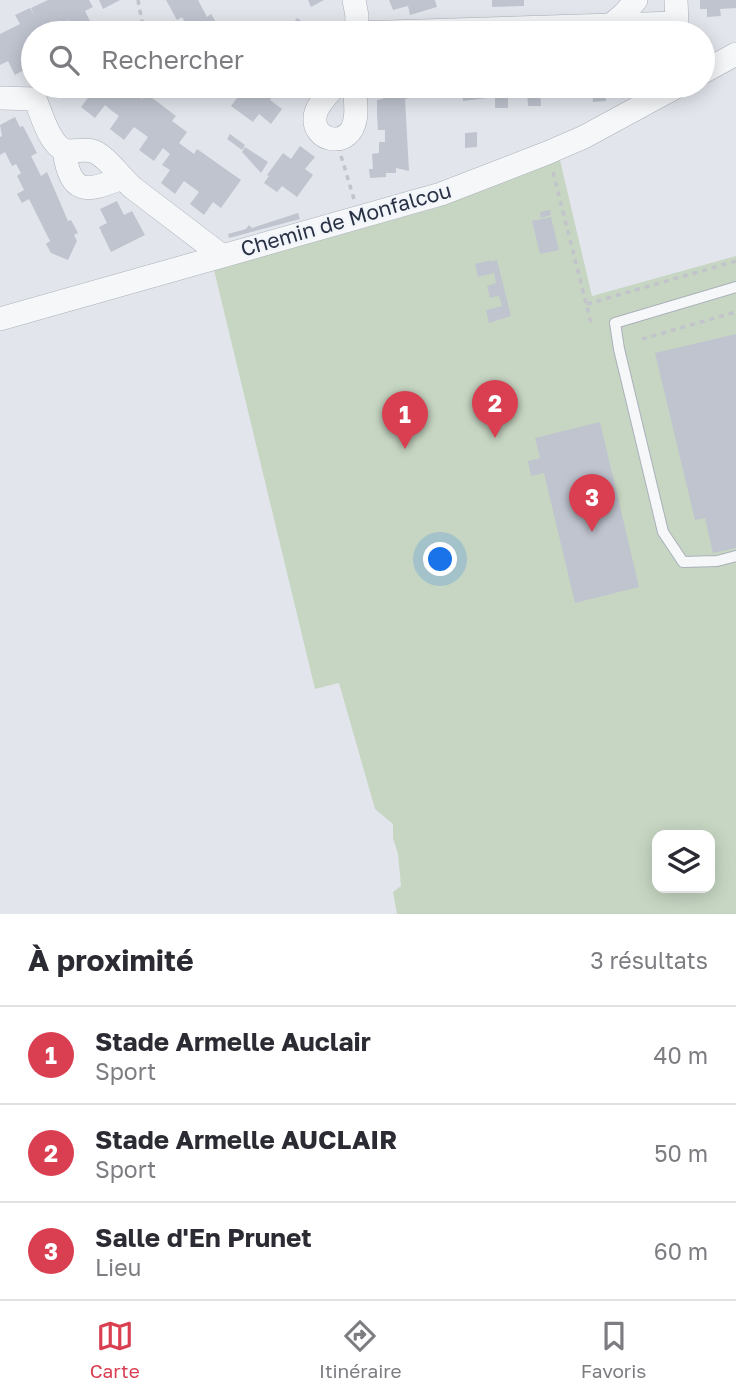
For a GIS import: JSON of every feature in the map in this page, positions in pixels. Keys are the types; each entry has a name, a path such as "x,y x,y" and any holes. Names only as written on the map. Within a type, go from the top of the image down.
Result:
{"street":[{"path":"354,0 355,21"},
{"path":"615,21 636,0"},
{"path":"676,0 677,21"},
{"path":"715,65 736,54"},
{"path":"0,98 21,95"},
{"path":"44,98 52,137 57,146 64,151 95,152 113,166 122,178 221,255"},
{"path":"326,98 316,110 314,120 317,129 330,139 336,140 344,138 354,126 355,98"},
{"name":"Chemin de Monfalcou","path":"0,319 441,194 547,153 655,98"},
{"path":"64,151 70,175 77,186 83,189 99,188 122,178"}],"lane":[{"path":"736,287 615,323 663,532 683,562 717,561 736,556"}],"path":[{"path":"138,0 142,21"},
{"path":"336,140 360,217"},
{"path":"547,153 591,323"},
{"path":"586,304 736,261"},
{"path":"642,339 736,313"}],"green space":[{"path":"559,156 592,296 736,256 736,914 397,914 393,892 401,886 393,824 375,809 339,683 315,689 214,270 436,208"}],"building":[{"path":"48,0 89,0 93,7 85,11 90,21 21,21 21,72 15,75 8,61 0,65 0,34 20,24 15,15 30,8 35,16 31,8"},
{"path":"99,0 120,0 103,9"},
{"path":"166,0 198,0 207,17 211,14 215,21 184,21 182,17 177,20"},
{"path":"308,0 324,0 311,7"},
{"path":"389,0 435,0 437,7 410,15 408,6 393,10"},
{"path":"492,0 524,0 524,6 492,7"},
{"path":"700,0 736,0 736,8 720,9 721,16 707,17 707,9 700,9"},
{"path":"88,98 152,98 176,116 172,121 187,132 179,143 194,154 197,149 241,180 221,208 213,202 204,215 190,204 199,192 184,181 175,194 161,183 170,170 162,165 170,154 163,148 154,161 139,150 148,137 134,127 124,140 110,129 119,116 105,105 95,118 81,107"},
{"path":"237,98 271,98 270,100 282,109 271,124 259,114 253,122 231,106"},
{"path":"408,98 405,99 409,171 396,168 396,173 386,173 386,177 370,178 369,169 373,169 372,154 379,153 379,142 385,142 385,130 378,130 377,115 377,100"},
{"path":"463,98 487,98 463,101"},
{"path":"495,98 508,98 508,108 495,108"},
{"path":"527,98 541,98 541,106 528,106"},
{"path":"593,98 606,98 606,101 593,102"},
{"path":"15,117 20,127 23,126 37,153 31,156 41,176 47,172 68,221 71,220 78,233 74,235 77,241 68,260 51,253 46,244 50,241 29,199 22,203 17,194 24,190 17,176 21,173 16,164 12,166 5,152 0,155 0,125"},
{"path":"477,132 477,147 465,148 465,133"},
{"path":"230,134 245,145 242,150 227,139"},
{"path":"300,146 315,157 305,169 313,175 297,197 282,186 277,192 264,183 283,153 291,159"},
{"path":"245,147 268,162 261,173 242,152"},
{"path":"117,201 124,215 132,211 145,235 111,252 99,227 107,223 100,209"},
{"path":"550,210 551,215 541,218 540,212"},
{"path":"298,213 300,219 229,238 228,234 246,229 249,225 252,228"},
{"path":"551,217 559,250 540,254 532,221"},
{"path":"497,260 511,316 489,323 486,310 502,306 499,296 490,298 487,286 496,283 494,273 478,277 475,264"},
{"path":"736,334 736,548 713,553 705,518 695,520 655,353"},
{"path":"600,422 639,587 575,603 544,473 531,476 528,461 540,458 535,438"}],"place":[{"name":"Stade Armelle AUCLAIR","path":"495,438"},
{"name":"Stade Armelle Auclair","path":"405,449"},
{"name":"Salle d'En Prunet","path":"592,532"}]}
